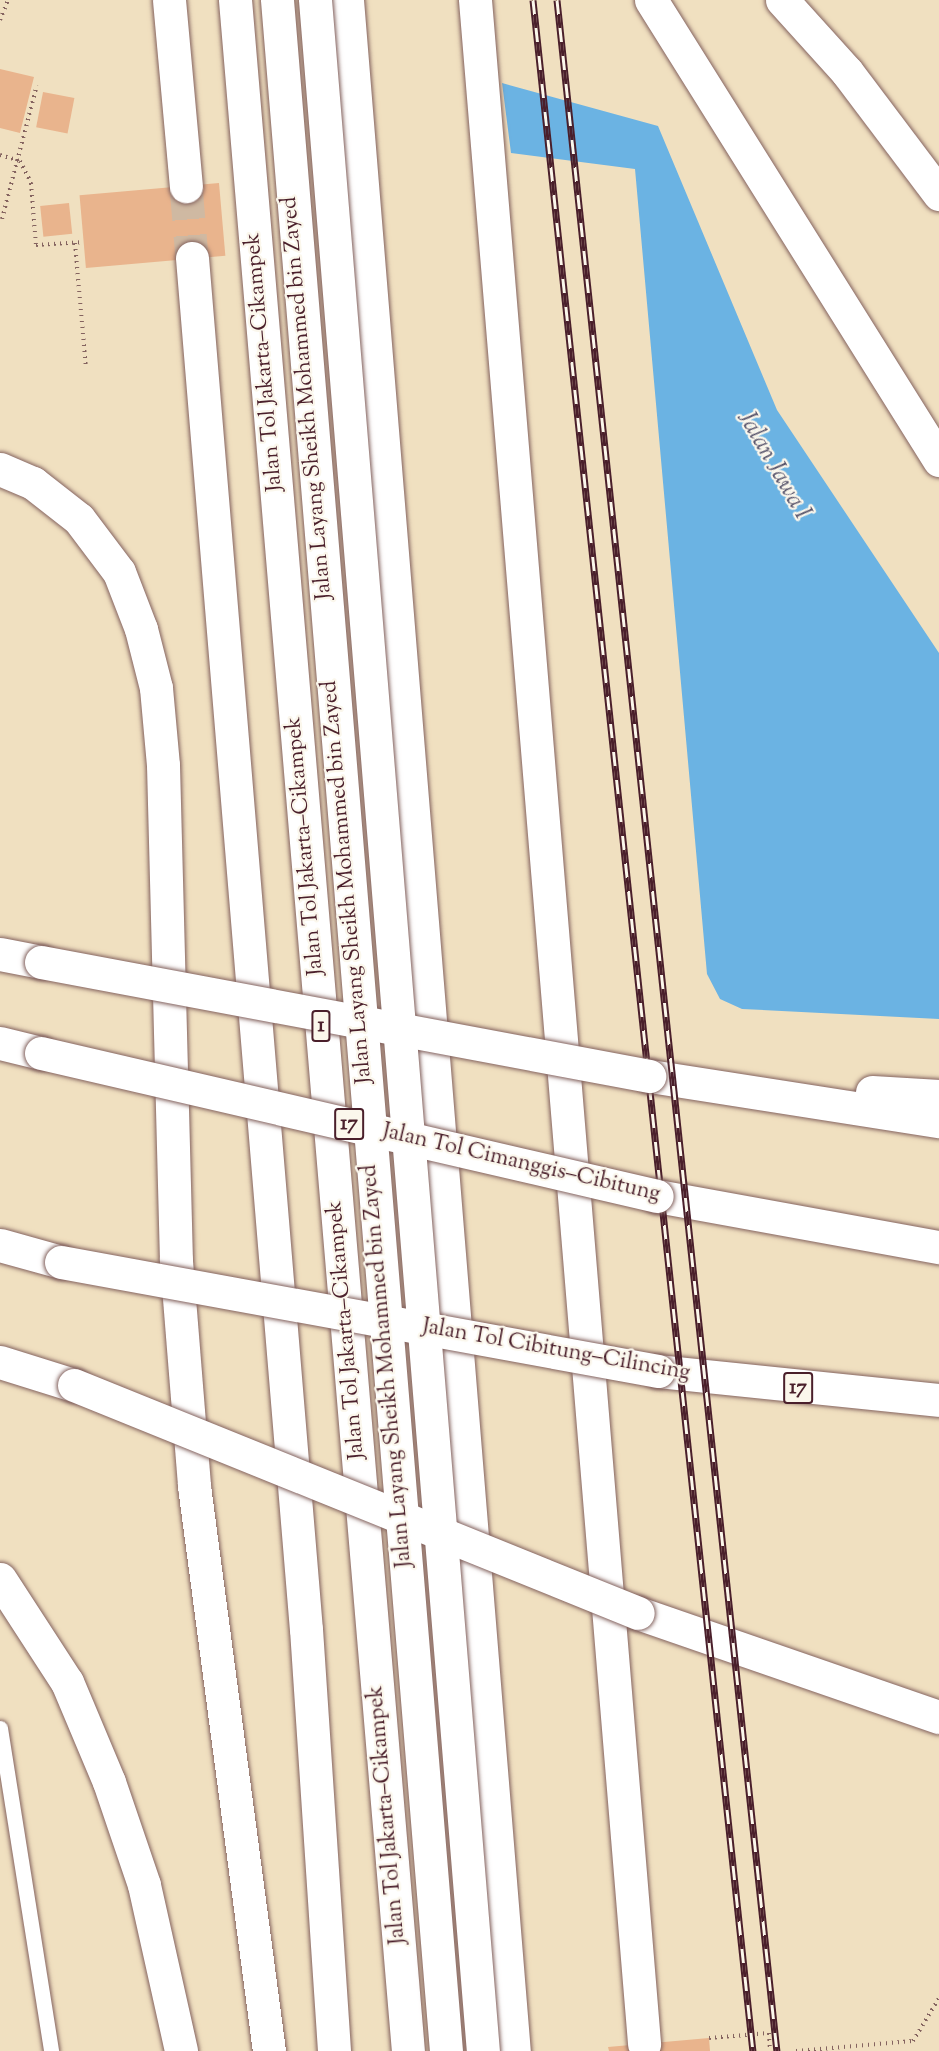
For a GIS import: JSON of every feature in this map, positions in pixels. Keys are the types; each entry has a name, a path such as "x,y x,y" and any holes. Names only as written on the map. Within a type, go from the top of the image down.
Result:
{"highway":[{"path":"169,0 186,186"},
{"name":"Jalan Tol Jakarta–Cikampek","path":"235,0 408,2051"},
{"name":"Jalan Layang Sheikh Mohammed bin Zayed","path":"277,0 446,2051"},
{"name":"Jalan Layang Sheikh Mohammed bin Zayed","path":"315,0 483,2051"},
{"path":"347,0 514,2051"},
{"path":"475,0 644,2044"},
{"path":"651,0 939,459"},
{"path":"782,0 846,72 939,194"},
{"path":"846,72 939,156"},
{"path":"192,258 306,1629 334,2051"},
{"path":"0,469 33,483 79,519 118,572 141,629 156,688 163,765 176,1261 194,1486 269,2051"},
{"path":"0,954 650,1076 939,1121"},
{"name":"Jalan Tol Cimanggis–Cibitung","path":"0,1043 657,1196 939,1247"},
{"path":"650,1076 939,1096"},
{"name":"Jalan Tol Cibitung–Cilincing","path":"0,1245 61,1262 658,1371 939,1400"},
{"path":"0,1362 74,1385 638,1613 939,1717"},
{"path":"0,1579 67,1682 109,1782 144,1885 181,2051"}],"lane":[{"path":"296,252 335,251"},
{"path":"0,1728 51,2051"}],"path":[{"path":"0,20 8,0"},
{"path":"2,219 20,161 37,85"},
{"path":"0,155 20,161 31,183 36,245 84,242"},
{"path":"75,243 86,368"},
{"path":"796,2051 913,2042 939,1998"},
{"path":"709,2038 768,2033 770,2051"}],"water":[{"name":"Jalan Jawa I","path":"502,83 658,126 777,410 939,653 939,1019 742,1009 720,999 707,974 635,169 511,153"}],"building":[{"path":"0,69 34,77 20,133 0,128"},
{"path":"43,92 74,98 68,133 36,127"},
{"path":"219,183 225,256 86,268 80,195"},
{"path":"69,203 72,234 43,237 40,206"},
{"path":"709,2038 710,2051 609,2051 608,2047"}],"tunnel":[{"path":"186,186 192,258"}],"railway":[{"path":"533,0 753,2051"},
{"path":"557,0 777,2051"}]}
